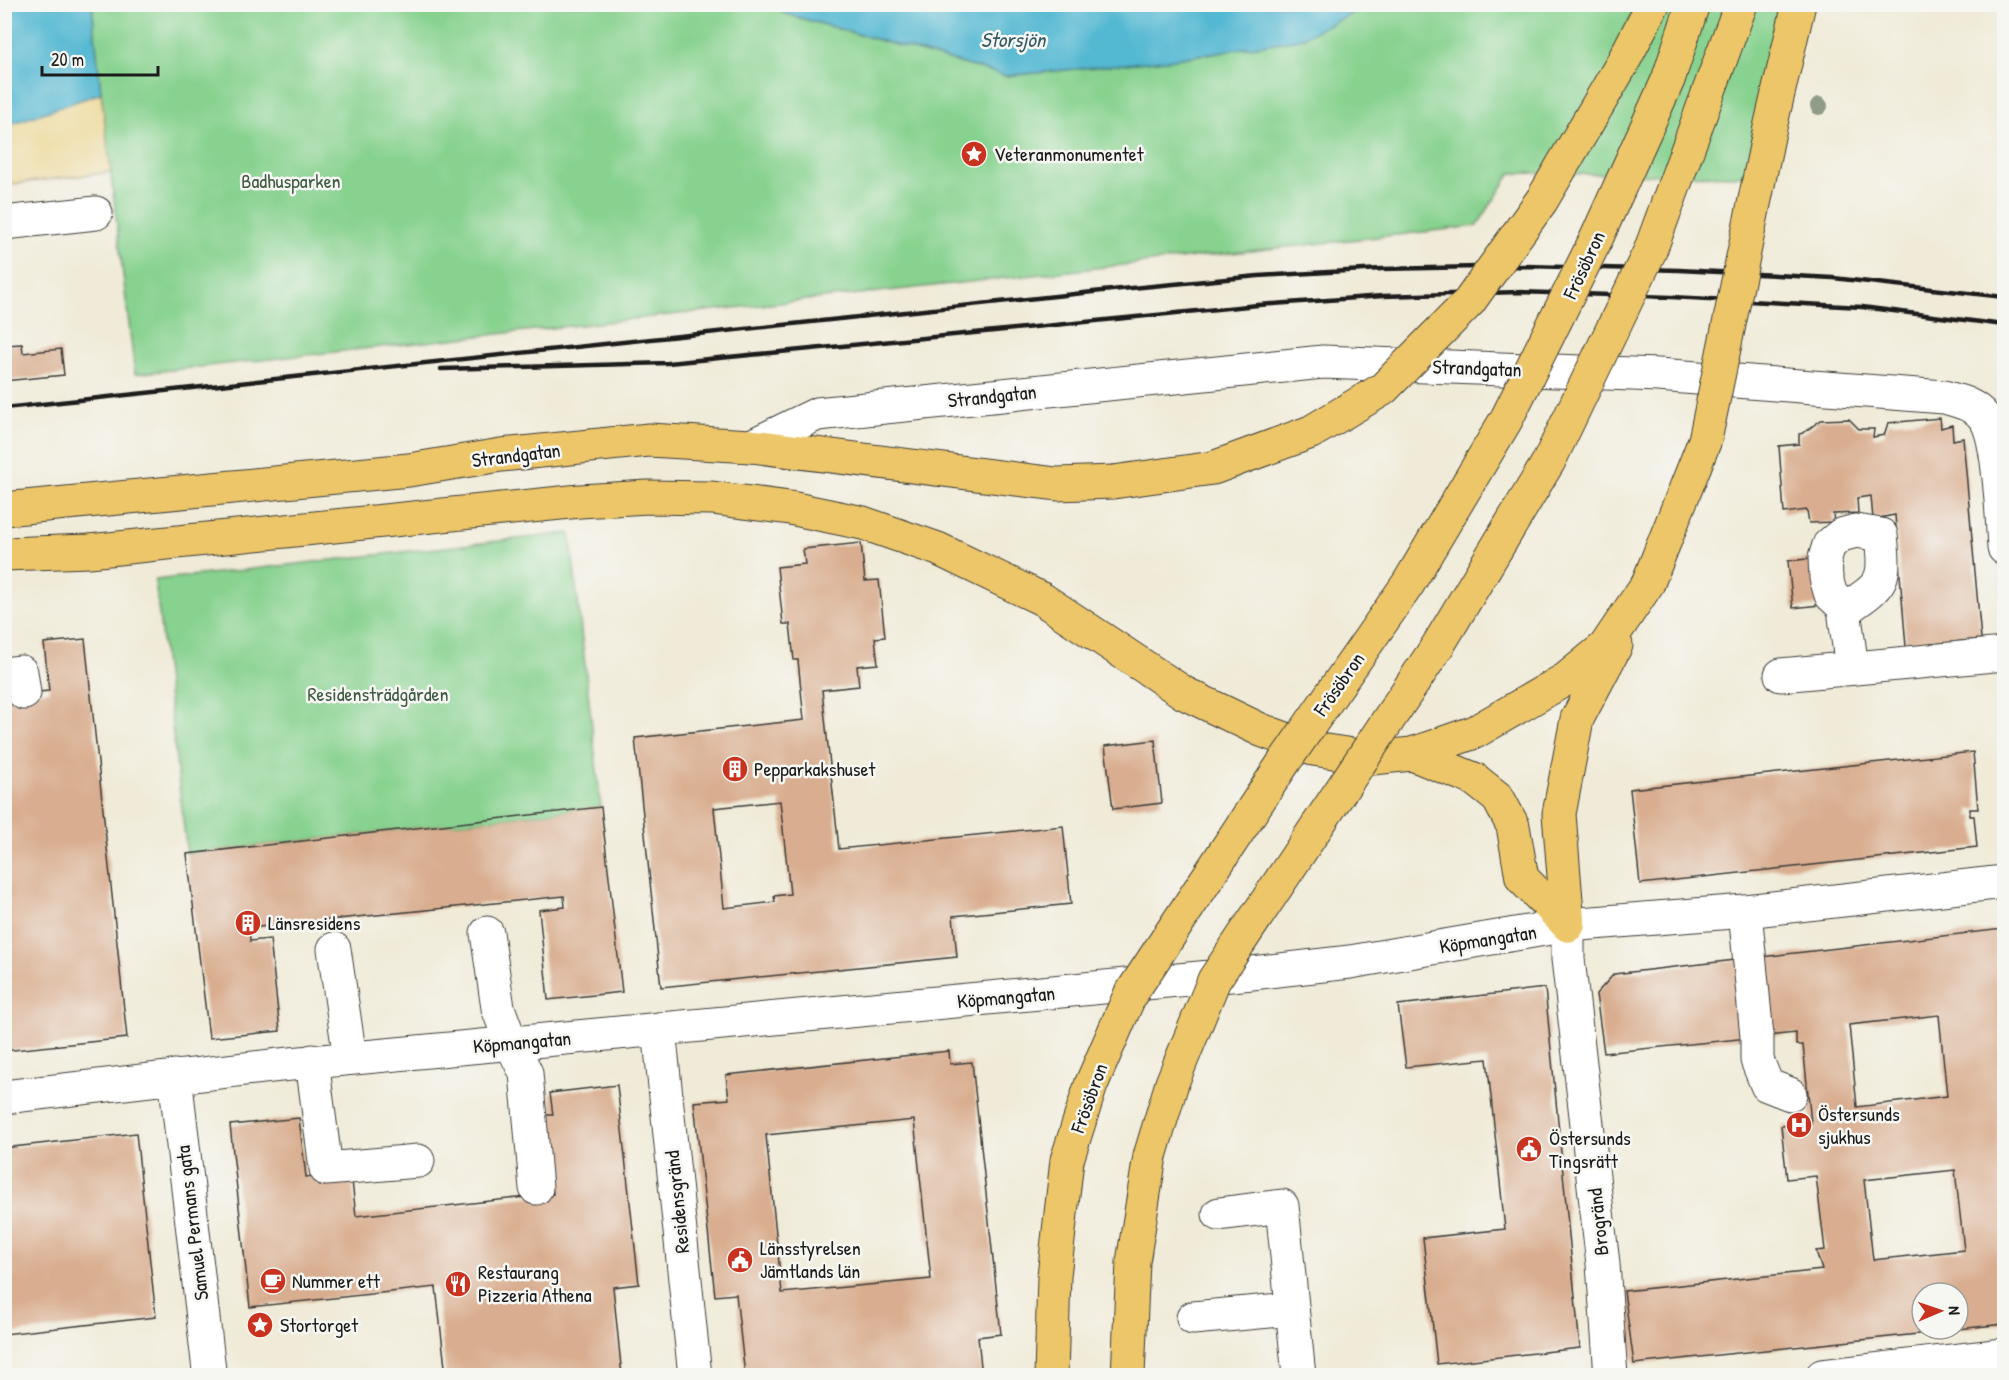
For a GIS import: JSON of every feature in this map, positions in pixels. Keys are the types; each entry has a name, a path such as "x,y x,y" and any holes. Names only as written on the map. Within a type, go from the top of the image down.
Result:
{"main road":[{"path":"751,446 1057,484 1113,482 1213,468 1311,432 1383,388 1469,302 1535,209 1622,64 1653,4"},
{"name":"Frösöbron","path":"1051,1376 1054,1276 1067,1160 1091,1085 1130,995 1284,762 1408,584 1506,420 1555,326 1668,80 1693,4"},
{"path":"1128,1376 1133,1262 1150,1156 1172,1083 1214,980 1437,647 1549,461 1650,250 1740,4"},
{"path":"1568,925 1559,814 1577,719 1648,583 1705,440 1769,132 1799,4"},
{"name":"Strandgatan","path":"4,509 409,470 501,455 649,440 751,446"},
{"path":"4,554 89,551 580,501 648,497 712,498 790,508 862,523 938,549 1042,599 1184,693 1261,730 1313,749 1373,758 1412,754 1474,732 1566,679 1605,647 1648,583"},
{"path":"1412,754 1474,779 1498,798 1513,826 1522,878 1568,925"}],"street":[{"path":"4,223 96,213"},
{"name":"Strandgatan","path":"751,446 817,414 1323,362 1658,375 1944,397 1970,404 1984,417 1992,434 1996,451 2004,548"},
{"path":"1846,609 1845,617 1852,668"},
{"path":"1781,675 2004,654"},
{"name":"Köpmangatan","path":"4,1096 312,1061 1252,973 1350,962 1568,925 1745,911 2004,882"},
{"path":"1745,911 1757,1060 1767,1085 1790,1094"},
{"name":"Brogränd","path":"1568,925 1568,959 1603,1264 1611,1376"},
{"path":"487,933 498,1008 526,1074 536,1188"},
{"path":"334,950 350,1058"},
{"name":"Residensgränd","path":"659,1029 695,1376"},
{"path":"312,1061 326,1169 418,1161"},
{"name":"Samuel Permans gata","path":"175,1076 209,1370"},
{"path":"1219,1214 1282,1206 1299,1376"},
{"path":"1193,1318 1292,1309"},
{"path":"1822,1376 2004,1355"}],"green space":[{"name":"Badhusparken","path":"92,5 775,5 783,13 1006,76 1175,59 1298,39 1369,5 1784,5 1749,176 1511,173 1477,226 135,374"},
{"name":"Residensträdgården","path":"570,533 601,807 187,854 155,580"}],"sand":[{"path":"101,93 111,172 5,185 4,126"}],"water":[{"path":"4,5 92,5 101,93 5,126"},
{"name":"Storsjön","path":"775,5 1369,5 1299,39 1175,59 1006,76 783,13"}],"building":[{"path":"22,344 23,353 61,349 64,375 4,381 4,345"},
{"path":"1940,418 1941,428 1952,425 1953,440 1963,438 1981,639 1906,647 1895,515 1873,519 1871,496 1857,498 1858,513 1833,514 1834,522 1809,523 1807,510 1784,513 1779,446 1799,444 1799,434 1821,420 1849,419 1859,429 1874,429 1873,437 1884,435 1888,423"},
{"name":"Pepparkakshuset","path":"861,543 865,581 879,580 885,637 875,638 878,664 857,666 859,686 822,690 839,849 1063,826 1071,904 953,916 957,957 661,987 635,738 804,720 798,660 794,660 790,624 783,624 777,567 805,564 803,549","holes":["780,801 790,894 774,896 775,902 724,908 714,808"]},
{"path":"1817,558 1820,605 1793,608 1788,561"},
{"path":"85,639 127,1038 4,1051 4,695 49,691 44,643"},
{"path":"1155,740 1162,803 1113,809 1105,746"},
{"path":"1973,752 1978,809 1970,809 1970,816 1974,816 1977,847 1640,884 1630,789"},
{"name":"Länsresidens","path":"601,807 622,992 548,1000 539,910 565,907 564,896 249,928 250,941 270,939 280,1031 209,1038 187,854"},
{"path":"2003,929 2004,1324 1970,1328 1970,1281 1910,1281 1910,1335 1634,1364 1624,1291 1822,1270 1816,1251 1825,1250 1816,1176 1787,1179 1781,1126 1811,1123 1803,1045 1796,1045 1796,1033 1604,1053 1596,994 1614,974","holes":["1939,1015 1947,1096 1857,1107 1849,1025","1955,1170 1964,1250 1873,1260 1864,1180"]},
{"name":"Östersunds Tingsrätt","path":"1545,988 1580,1348 1437,1364 1423,1238 1505,1229 1487,1059 1406,1067 1398,1005"},
{"path":"949,1051 950,1064 972,1062 1001,1334 978,1337 982,1376 745,1376 736,1294 715,1296 694,1102 729,1099 726,1075","holes":["914,1120 931,1279 782,1293 766,1135"]},
{"path":"617,1085 639,1284 613,1287 622,1376 446,1376 436,1287 250,1307 230,1125 299,1118 306,1177 351,1172 356,1216 553,1194 545,1115 553,1115 550,1093"},
{"path":"136,1133 156,1317 4,1334 4,1148"}],"railway":[{"path":"4,408 1121,289 1258,276 1382,269 1526,266 1679,270 1833,278 2004,297"},
{"path":"441,369 668,363 1258,305 1383,296 1519,292 1862,307 2004,325"}],"place":[{"name":"Veteranmonumentet","path":"974,154"},
{"name":"Pepparkakshuset","path":"735,769"},
{"name":"Länsresidens","path":"248,923"},
{"name":"Östersunds sjukhus","path":"1799,1125"},
{"name":"Östersunds Tingsrätt","path":"1529,1149"},
{"name":"Länsstyrelsen Jämtlands län","path":"740,1260"},
{"name":"Nummer ett","path":"273,1281"},
{"name":"Restaurang Pizzeria Athena","path":"458,1284"},
{"name":"Stortorget","path":"260,1325"}]}
